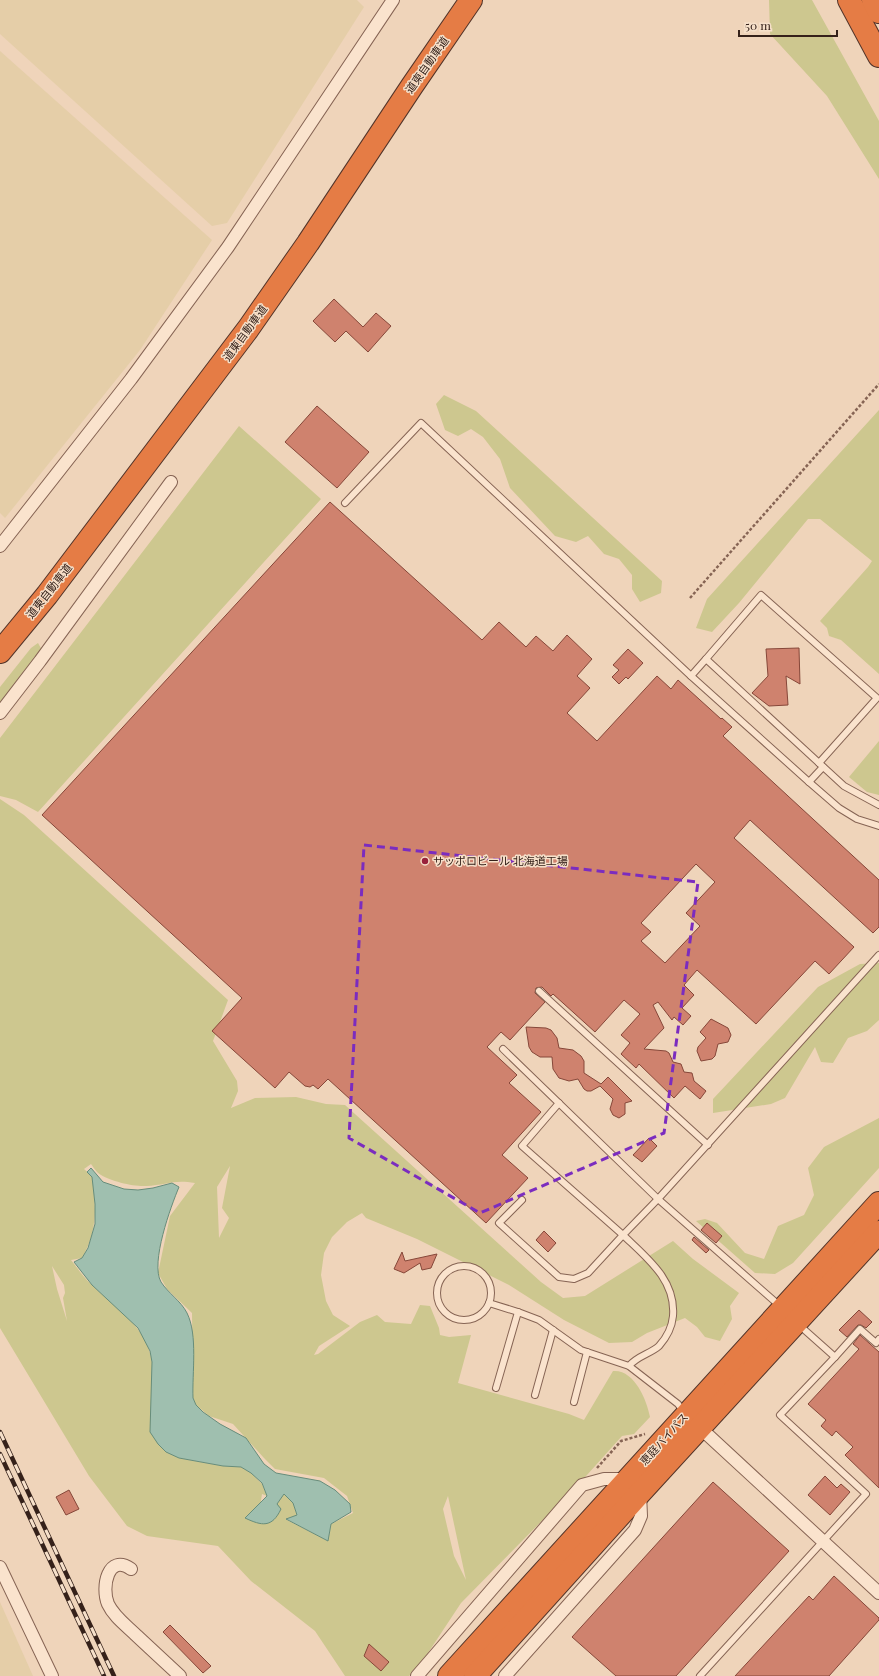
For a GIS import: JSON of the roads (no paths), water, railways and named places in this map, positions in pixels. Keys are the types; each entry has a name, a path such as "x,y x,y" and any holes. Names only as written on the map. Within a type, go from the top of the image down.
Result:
{"highway":[{"name":"道東自動車道","path":"0,652 47,595 248,329 308,243 471,0"},
{"path":"849,0 879,56"},
{"path":"873,0 879,12"},
{"name":"恵庭バイパス","path":"449,1676 634,1486 789,1316 879,1203"},
{"name":"恵庭バイパス","path":"789,1316 879,1232"},
{"name":"恵庭バイパス","path":"475,1676 634,1486"}],"street":[{"path":"0,546 132,379 228,247 393,0"},
{"path":"0,713 45,655 171,482"},
{"path":"693,1421 879,1593"},
{"path":"418,1676 582,1485 604,1479 634,1486 641,1516 635,1530 505,1676"},
{"path":"132,1569 127,1566 120,1565 112,1568 105,1584 105,1593 108,1603 121,1621 180,1676"},
{"path":"0,1567 52,1676"}],"lane":[{"path":"345,504 421,423 691,676 809,782 839,808 857,819 879,826"},
{"path":"691,676 761,595 877,698 821,765 809,782"},
{"path":"706,659 844,786 879,805"},
{"path":"522,1200 499,1223 559,1277 574,1279 588,1273 708,1145 879,955"},
{"path":"539,992 708,1145"},
{"path":"503,1049 658,1199 835,1357"},
{"path":"558,1103 522,1146 624,1235 660,1272 669,1287 674,1305 673,1320 669,1334 659,1346 634,1360 629,1366"},
{"path":"461,1266 470,1267 479,1271 490,1285 491,1294 489,1303 485,1310 470,1320 453,1318 446,1314 441,1307 437,1290 439,1282 452,1269 461,1266"},
{"path":"489,1303 539,1320 581,1350 629,1366 678,1404 693,1421"},
{"path":"496,1388 518,1312"},
{"path":"700,1676 866,1494 780,1415 860,1329 876,1343 879,1339"},
{"path":"535,1395 553,1330"},
{"path":"574,1402 587,1352"}],"railway":[{"path":"0,1432 114,1676"},
{"path":"0,1454 104,1676"}],"place":[{"name":"サッポロビール 北海道工場","path":"425,861"}]}
